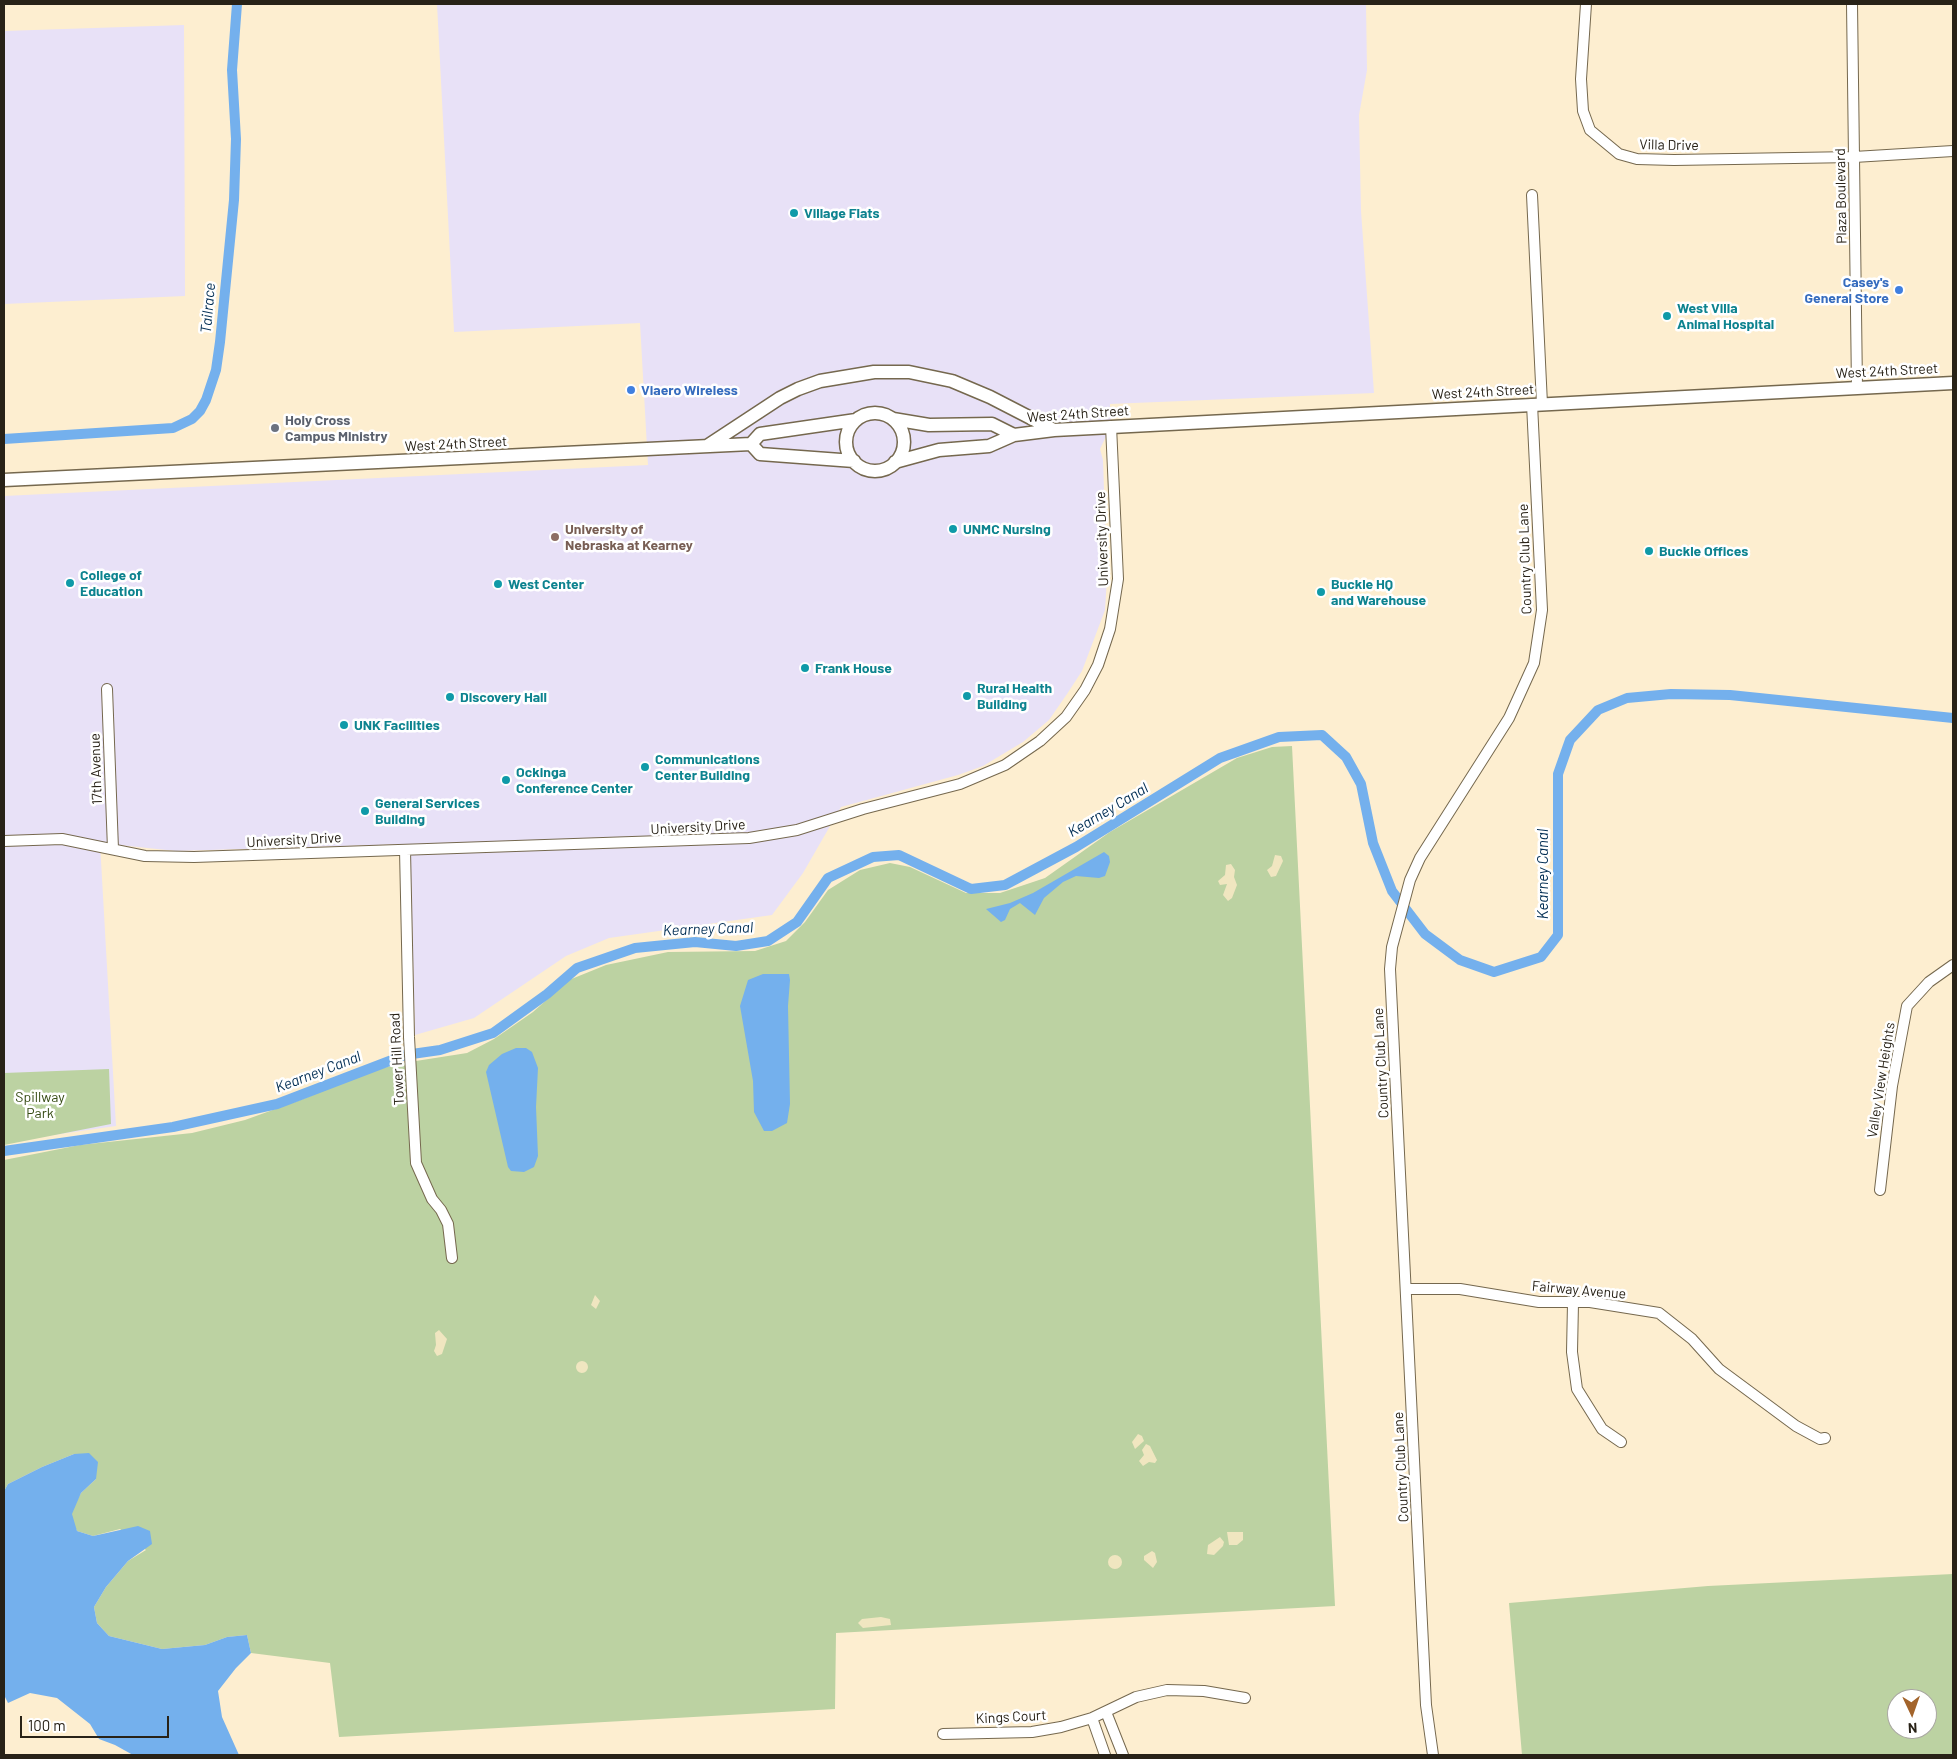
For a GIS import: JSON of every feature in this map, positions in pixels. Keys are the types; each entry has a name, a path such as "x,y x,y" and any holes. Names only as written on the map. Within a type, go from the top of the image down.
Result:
{"main road":[{"path":"706,446 780,398 798,389 820,381 874,372 909,372 952,382 990,397 1054,430"},
{"name":"West 24th Street","path":"895,462 939,450 989,446 1014,435 1054,430 1953,383"},
{"path":"876,413 893,418 903,432 904,440 903,448 895,462 880,470 872,470 864,468 854,461 848,451 846,442 850,427 856,420 876,413"},
{"name":"West 24th Street","path":"893,418 929,425 992,424 1014,435"},
{"name":"West 24th Street","path":"7,482 752,444 760,434 856,420"},
{"path":"752,444 760,454 854,461"}],"street":[{"name":"Villa Drive","path":"1586,4 1581,79 1583,110 1590,130 1619,154 1637,159 1674,160 1854,157 1953,151"},
{"name":"Plaza Boulevard","path":"1852,4 1857,388"},
{"name":"Country Club Lane","path":"1433,1755 1426,1705 1390,969 1392,947 1408,884 1420,858 1509,718 1534,663 1542,610 1532,195"},
{"name":"University Drive","path":"4,841 62,839 145,856 194,857 749,838 796,830 863,809 960,784 1005,765 1040,742 1066,717 1085,690 1104,648 1114,611 1118,580 1111,426"},
{"name":"17th Avenue","path":"107,689 113,849"},
{"name":"Tower Hill Road","path":"405,850 409,1042 416,1163 432,1199 441,1210 448,1224 452,1258"},
{"name":"Valley View Heights","path":"1880,1190 1892,1086 1907,1006 1929,982 1953,965"},
{"name":"Fairway Avenue","path":"1407,1289 1460,1289 1539,1302 1590,1302 1659,1313 1692,1340 1719,1369 1796,1426 1820,1439 1825,1438"},
{"path":"1573,1303 1572,1352 1577,1389 1602,1429 1621,1442"},
{"name":"Kings Court","path":"944,1734 1032,1732 1061,1727 1092,1718 1136,1697 1167,1690 1204,1691 1245,1698"},
{"path":"1106,1712 1123,1755"},
{"path":"1092,1718 1106,1755"}],"shaded area":[{"name":"University of Nebraska at Kearney","path":"437,4 1366,4 1367,70 1359,115 1361,211 1374,393 1110,404 1111,426 1100,449 1103,460 1107,578 1105,610 1082,671 1067,694 1049,720 1023,742 983,766 958,775 841,807 803,873 772,915 609,938 566,956 474,1018 415,1035 410,844 176,851 100,843 116,1126 4,1142 4,496 648,465 640,323 454,332"},
{"path":"184,25 185,296 4,304 4,31"}],"green space":[{"path":"1292,746 1335,1606 836,1633 835,1709 339,1737 330,1663 251,1653 247,1635 227,1637 205,1645 162,1649 109,1636 97,1623 94,1607 106,1587 128,1561 146,1550 120,1529 93,1536 77,1531 69,1515 81,1493 96,1479 74,1454 8,1484 4,1491 4,1160 80,1145 192,1133 245,1120 375,1070 403,1063 467,1053 494,1039 533,1012 569,980 606,965 668,952 755,951 786,941 805,922 828,890 860,870 890,863 910,867 966,893 1000,893 1045,878 1110,832 1237,758 1272,747"},
{"name":"Spillway Park","path":"109,1069 111,1124 4,1145 4,1073"},
{"path":"1953,1574 1953,1755 1522,1755 1509,1603 1708,1586"}],"sand":[{"path":"1275,855 1281,856 1283,861 1276,876 1271,877 1267,870 1272,866"},
{"path":"1231,864 1235,870 1234,877 1237,885 1232,898 1228,901 1223,895 1227,884 1220,885 1218,881 1225,875 1226,865"},
{"path":"595,1295 600,1301 596,1309 591,1305"},
{"path":"439,1330 447,1339 442,1354 437,1356 434,1351 436,1345 435,1333"},
{"path":"582,1361 588,1367 582,1373 576,1367"},
{"path":"1138,1434 1142,1436 1144,1441 1135,1449 1132,1442"},
{"path":"1146,1444 1150,1446 1157,1460 1155,1463 1149,1462 1143,1466 1139,1461 1144,1455 1142,1450"},
{"path":"1227,1532 1243,1532 1243,1540 1237,1545 1229,1545"},
{"path":"1220,1537 1224,1542 1223,1546 1214,1555 1207,1554 1208,1545"},
{"path":"1152,1551 1155,1553 1157,1562 1153,1568 1144,1560 1144,1556"},
{"path":"1115,1555 1120,1557 1122,1562 1120,1567 1115,1569 1110,1567 1108,1562 1110,1557"},
{"path":"881,1617 890,1619 891,1625 863,1628 858,1623 862,1619"}],"water":[{"path":"1104,852 1109,856 1110,862 1105,876 1099,878 1076,876 1063,882 1044,898 1035,915 1020,903 1010,909 1005,920 1001,922 986,909 1010,903 1033,893"},
{"path":"763,974 789,974 790,980 788,1006 790,1104 787,1123 772,1131 764,1131 754,1112 753,1081 740,1006 748,980"},
{"path":"516,1048 526,1048 532,1052 538,1068 536,1107 538,1156 534,1167 524,1172 511,1171 508,1167 486,1072 489,1065 502,1054"},
{"path":"89,1453 98,1462 96,1479 81,1493 72,1514 77,1531 93,1536 138,1526 150,1531 152,1544 128,1561 106,1587 94,1607 97,1623 109,1636 162,1649 205,1645 227,1637 247,1635 251,1653 218,1691 222,1717 239,1755 133,1755 99,1739 90,1724 57,1698 30,1693 8,1703 4,1695 4,1491 8,1484 42,1467 74,1454"}],"waterway":[{"name":"Tailrace","path":"4,439 173,428 192,419 200,411 206,400 216,370 220,342 234,200 236,139 232,70 237,4"},
{"name":"Kearney Canal","path":"4,1151 173,1127 277,1104 405,1055 440,1050 493,1033 547,994 577,968 635,948 695,942 736,946 768,941 797,922 828,878 873,857 899,855 971,889 1005,885 1076,847 1220,758 1279,737 1322,735 1346,757 1361,784 1373,843 1392,891 1425,934 1460,960 1494,972 1541,957 1558,935 1558,774 1570,740 1598,710 1627,698 1671,694 1730,695 1953,718"}],"place":[{"name":"Village Flats","path":"794,213"},
{"name":"Casey's General Store","path":"1899,290"},
{"name":"West Villa Animal Hospital","path":"1667,316"},
{"name":"Viaero Wireless","path":"631,390"},
{"name":"Holy Cross Campus Ministry","path":"275,428"},
{"name":"UNMC Nursing","path":"953,529"},
{"name":"University of Nebraska at Kearney","path":"555,537"},
{"name":"Buckle Offices","path":"1649,551"},
{"name":"College of Education","path":"70,583"},
{"name":"West Center","path":"498,584"},
{"name":"Buckle HQ and Warehouse","path":"1321,592"},
{"name":"Frank House","path":"805,668"},
{"name":"Rural Health Building","path":"967,696"},
{"name":"Discovery Hall","path":"450,697"},
{"name":"UNK Facilities","path":"344,725"},
{"name":"Communications Center Building","path":"645,767"},
{"name":"Ockinga Conference Center","path":"506,780"},
{"name":"General Services Building","path":"365,811"}]}
